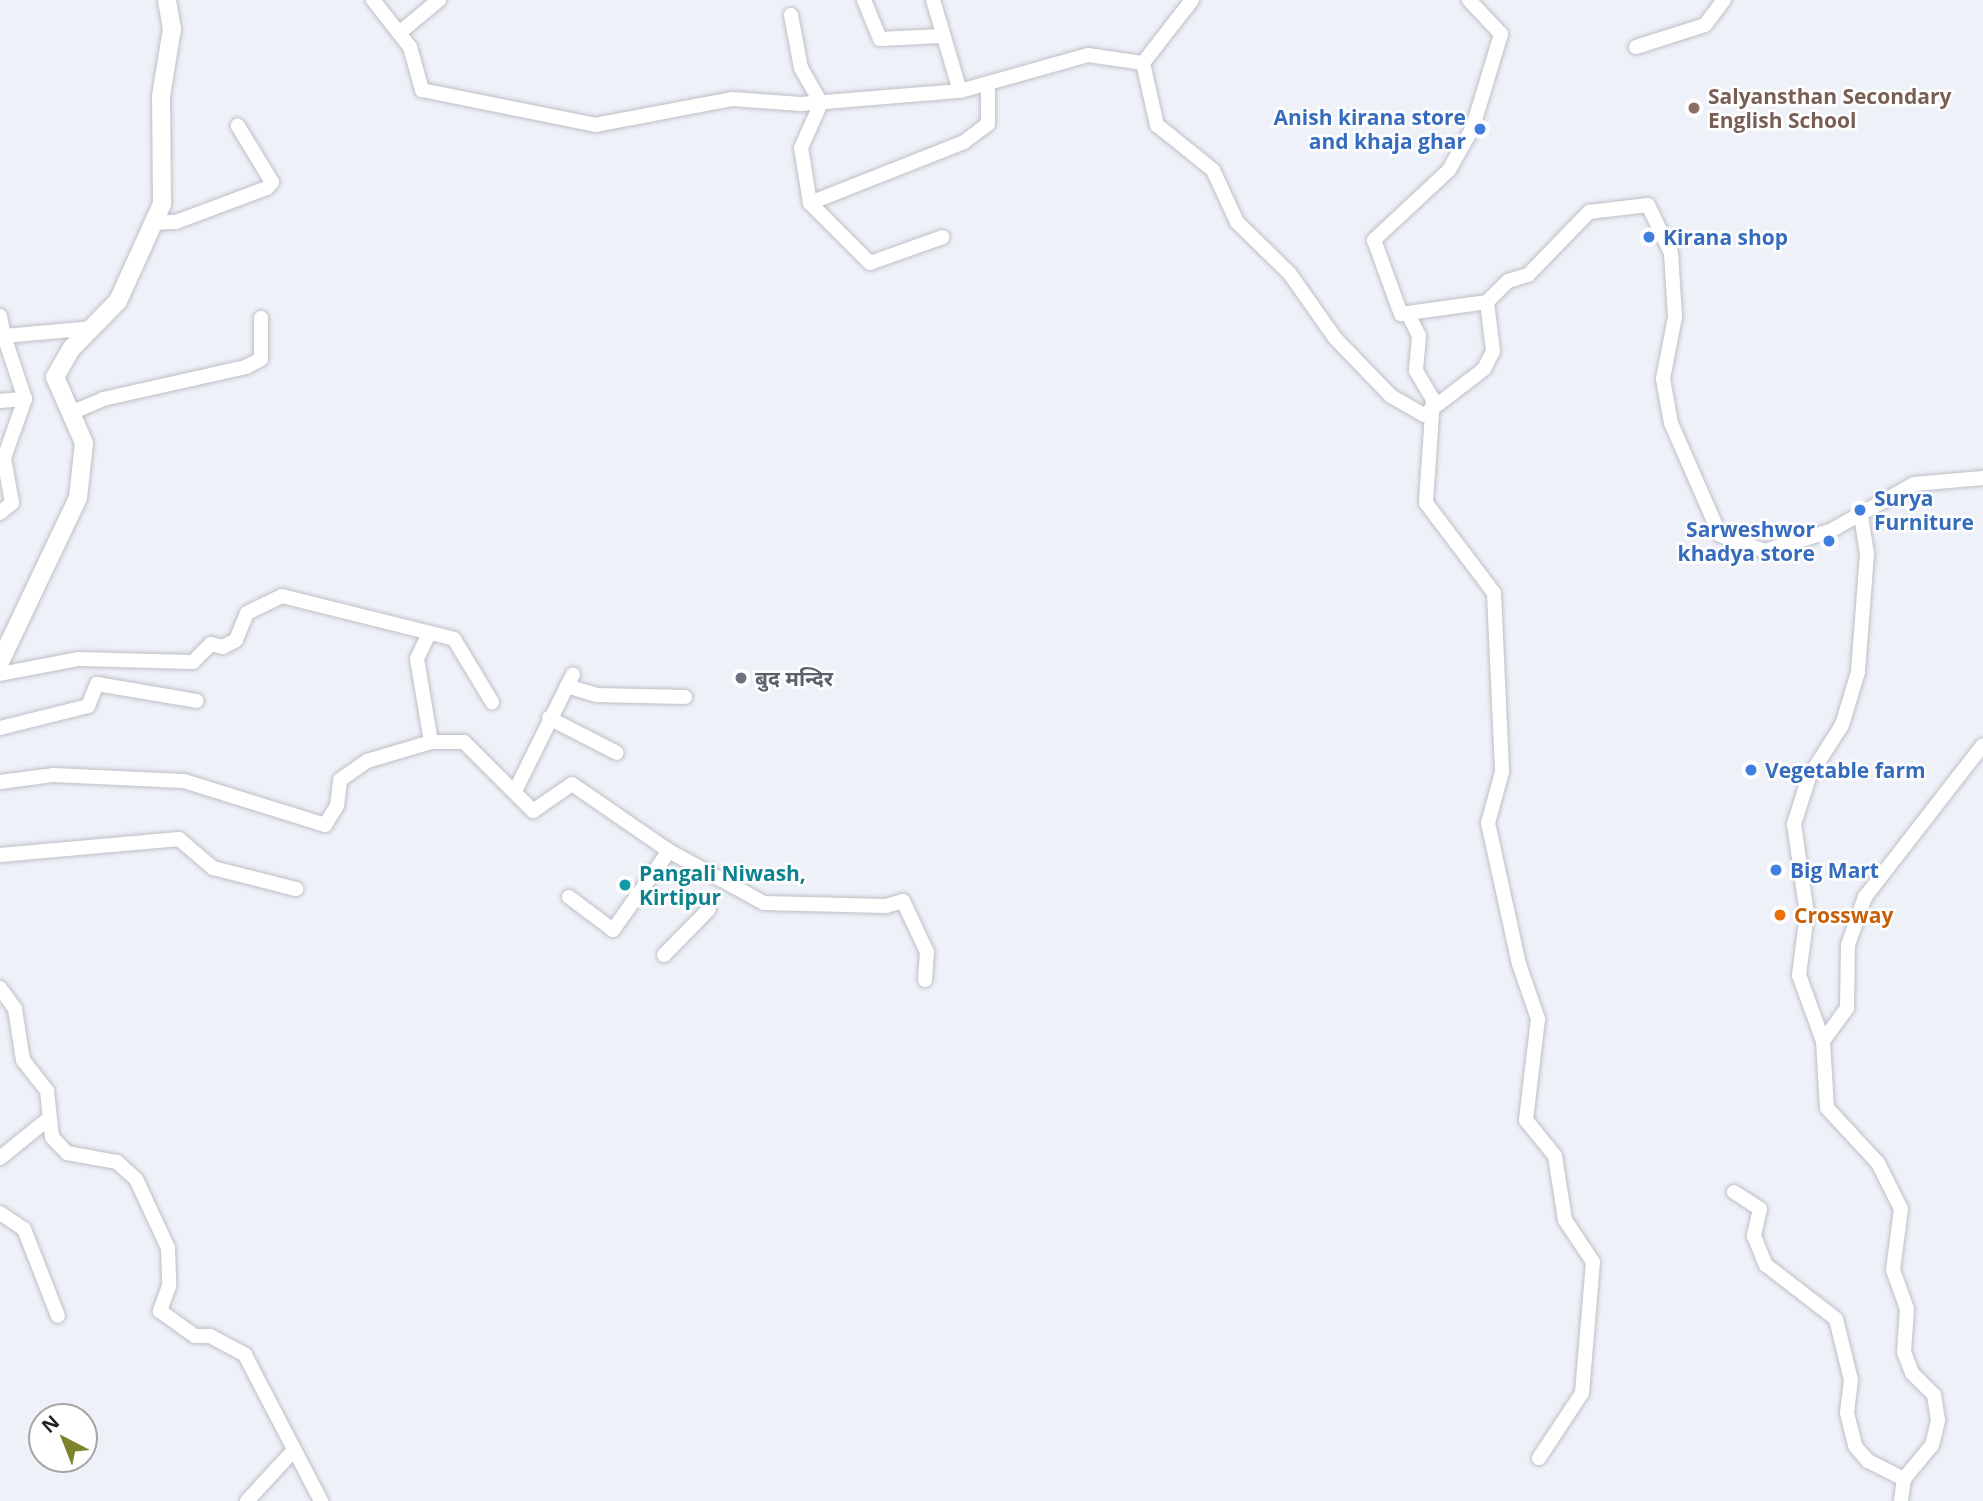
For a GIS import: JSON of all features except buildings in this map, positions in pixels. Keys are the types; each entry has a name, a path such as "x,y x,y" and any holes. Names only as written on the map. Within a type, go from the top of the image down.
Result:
{"street":[{"path":"0,663 78,498 84,443 73,412 55,377 118,301 162,204 161,96 173,29 167,0"},
{"path":"373,0 410,47 422,90 595,125 733,99 821,103 960,91 988,86 1088,55 1143,63"},
{"path":"398,33 439,0"},
{"path":"864,0 880,39 940,36"},
{"path":"933,0 940,36 960,91"},
{"path":"1143,63 1192,0"},
{"path":"1469,0 1501,34 1474,127 1449,170 1374,240 1395,305 1410,318 1419,336 1416,371 1429,389 1432,409 1426,503 1494,593 1502,772 1488,823 1518,964 1538,1019 1526,1119 1555,1156 1565,1220 1593,1262 1581,1393 1539,1458"},
{"path":"1636,47 1704,25 1724,0"},
{"path":"791,15 801,68 821,103"},
{"path":"1143,63 1157,125 1213,170 1237,222 1290,274 1365,373 1409,407 1424,415 1484,369 1493,351 1486,302"},
{"path":"810,203 964,142 988,124 988,86"},
{"path":"821,103 802,137 810,203 870,263 943,237"},
{"path":"154,223 176,222 267,188 272,182 238,126"},
{"path":"1410,318 1486,302 1508,281 1528,275 1589,212 1648,205 1671,253 1675,317 1663,379 1671,423 1720,535 1765,551 1861,516 1914,484 1983,478"},
{"path":"0,316 25,399 4,458 12,503 0,513"},
{"path":"73,412 103,399 246,368 261,359 261,318"},
{"path":"4,336 94,328"},
{"path":"0,401 25,399"},
{"path":"1861,516 1867,554 1858,672 1842,725 1809,777 1794,824 1807,914 1799,975 1823,1041 1827,1108 1878,1163 1901,1209 1893,1270 1907,1309 1904,1352 1937,1403 1932,1445 1903,1479 1901,1501"},
{"path":"0,674 78,659 193,662 211,644 236,640 247,613 282,596 419,627 428,636 454,639 492,702"},
{"path":"428,636 417,659 431,741"},
{"path":"516,789 570,680 596,695 685,697"},
{"path":"0,728 88,706 97,684 197,701"},
{"path":"549,718 617,753"},
{"path":"0,782 53,775 184,781 325,825 337,806 340,780 366,761 431,741 464,742 516,789 536,812 572,784 669,851 775,905 886,906 903,901 927,952 925,980"},
{"path":"1823,1041 1847,1008 1849,944 1865,897 1983,745"},
{"path":"0,855 179,839 213,868 296,889"},
{"path":"569,897 613,930 669,851"},
{"path":"664,955 709,909"},
{"path":"0,988 15,1009 23,1060 47,1091 47,1120 51,1137 67,1153 117,1162 136,1179 168,1248 169,1286 160,1311 195,1336 210,1336 245,1355 321,1501"},
{"path":"0,1158 47,1120"},
{"path":"1734,1192 1760,1209 1754,1236 1766,1265 1836,1319 1851,1380 1847,1412 1855,1446 1868,1461 1903,1479"},
{"path":"0,1213 24,1229 58,1316"},
{"path":"247,1501 294,1450"}],"place":[{"name":"Salyansthan Secondary English School","path":"1694,108"},
{"name":"Anish kirana store and khaja ghar","path":"1480,129"},
{"name":"Kirana shop","path":"1649,237"},
{"name":"Surya Furniture","path":"1860,510"},
{"name":"Sarweshwor khadya store","path":"1829,541"},
{"name":"बुद मन्दिर","path":"741,678"},
{"name":"Vegetable farm","path":"1751,770"},
{"name":"Big Mart","path":"1776,870"},
{"name":"Pangali Niwash, Kirtipur","path":"625,885"},
{"name":"Crossway","path":"1780,915"}]}
